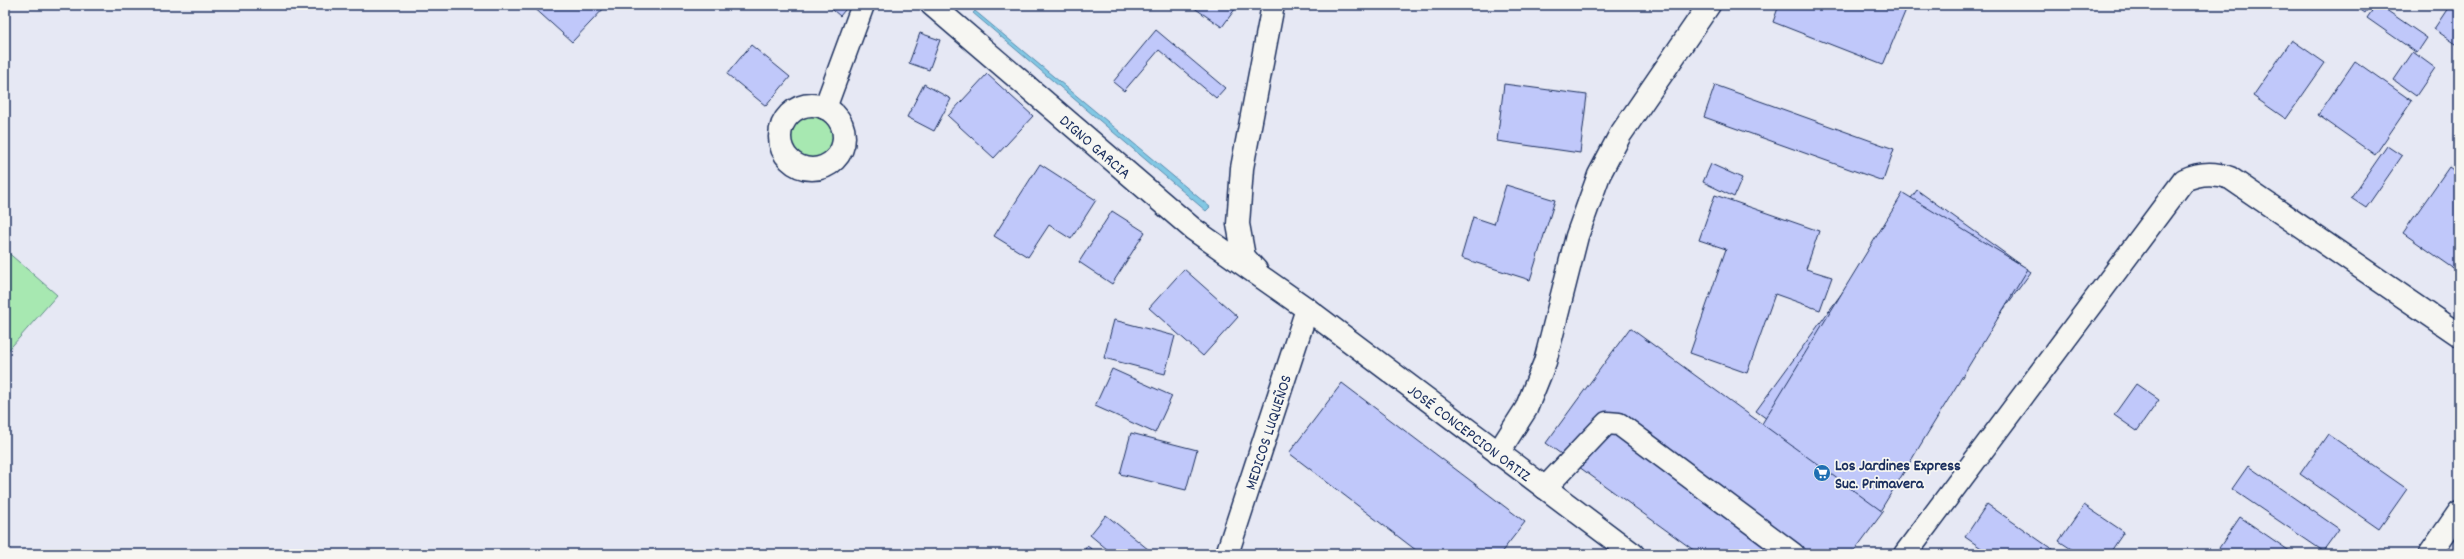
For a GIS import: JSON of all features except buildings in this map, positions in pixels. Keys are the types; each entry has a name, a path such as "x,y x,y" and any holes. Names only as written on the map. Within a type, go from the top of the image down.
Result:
{"street":[{"path":"825,108 863,5"},
{"name":"DIGNO GARCIA","path":"932,5 1193,229 1265,280"},
{"path":"1265,280 1244,257 1238,224 1242,168 1273,5"},
{"path":"1498,453 1526,409 1545,362 1577,236 1599,174 1620,135 1709,5"},
{"path":"1905,554 2184,180 2194,175 2214,174 2230,178 2459,335"},
{"name":"JOSÉ CONCEPCION ORTIZ","path":"1265,280 1633,554"},
{"name":"MEDICOS LUQUEÑOS","path":"1227,554 1307,310"},
{"path":"1546,488 1608,423 1619,424 1793,554"},
{"path":"2430,554 2459,512"}],"green space":[{"path":"813,113 822,115 830,120 835,128 837,137 835,146 830,154 822,159 813,161 804,159 796,154 791,146 789,137 791,128 796,120 804,115"},
{"path":"5,250 57,295 5,354"}],"water":[{"path":"975,11 1210,207 1206,211 973,13"}],"place":[{"name":"Los Jardines Express Suc. Primavera","path":"1822,473"}]}
